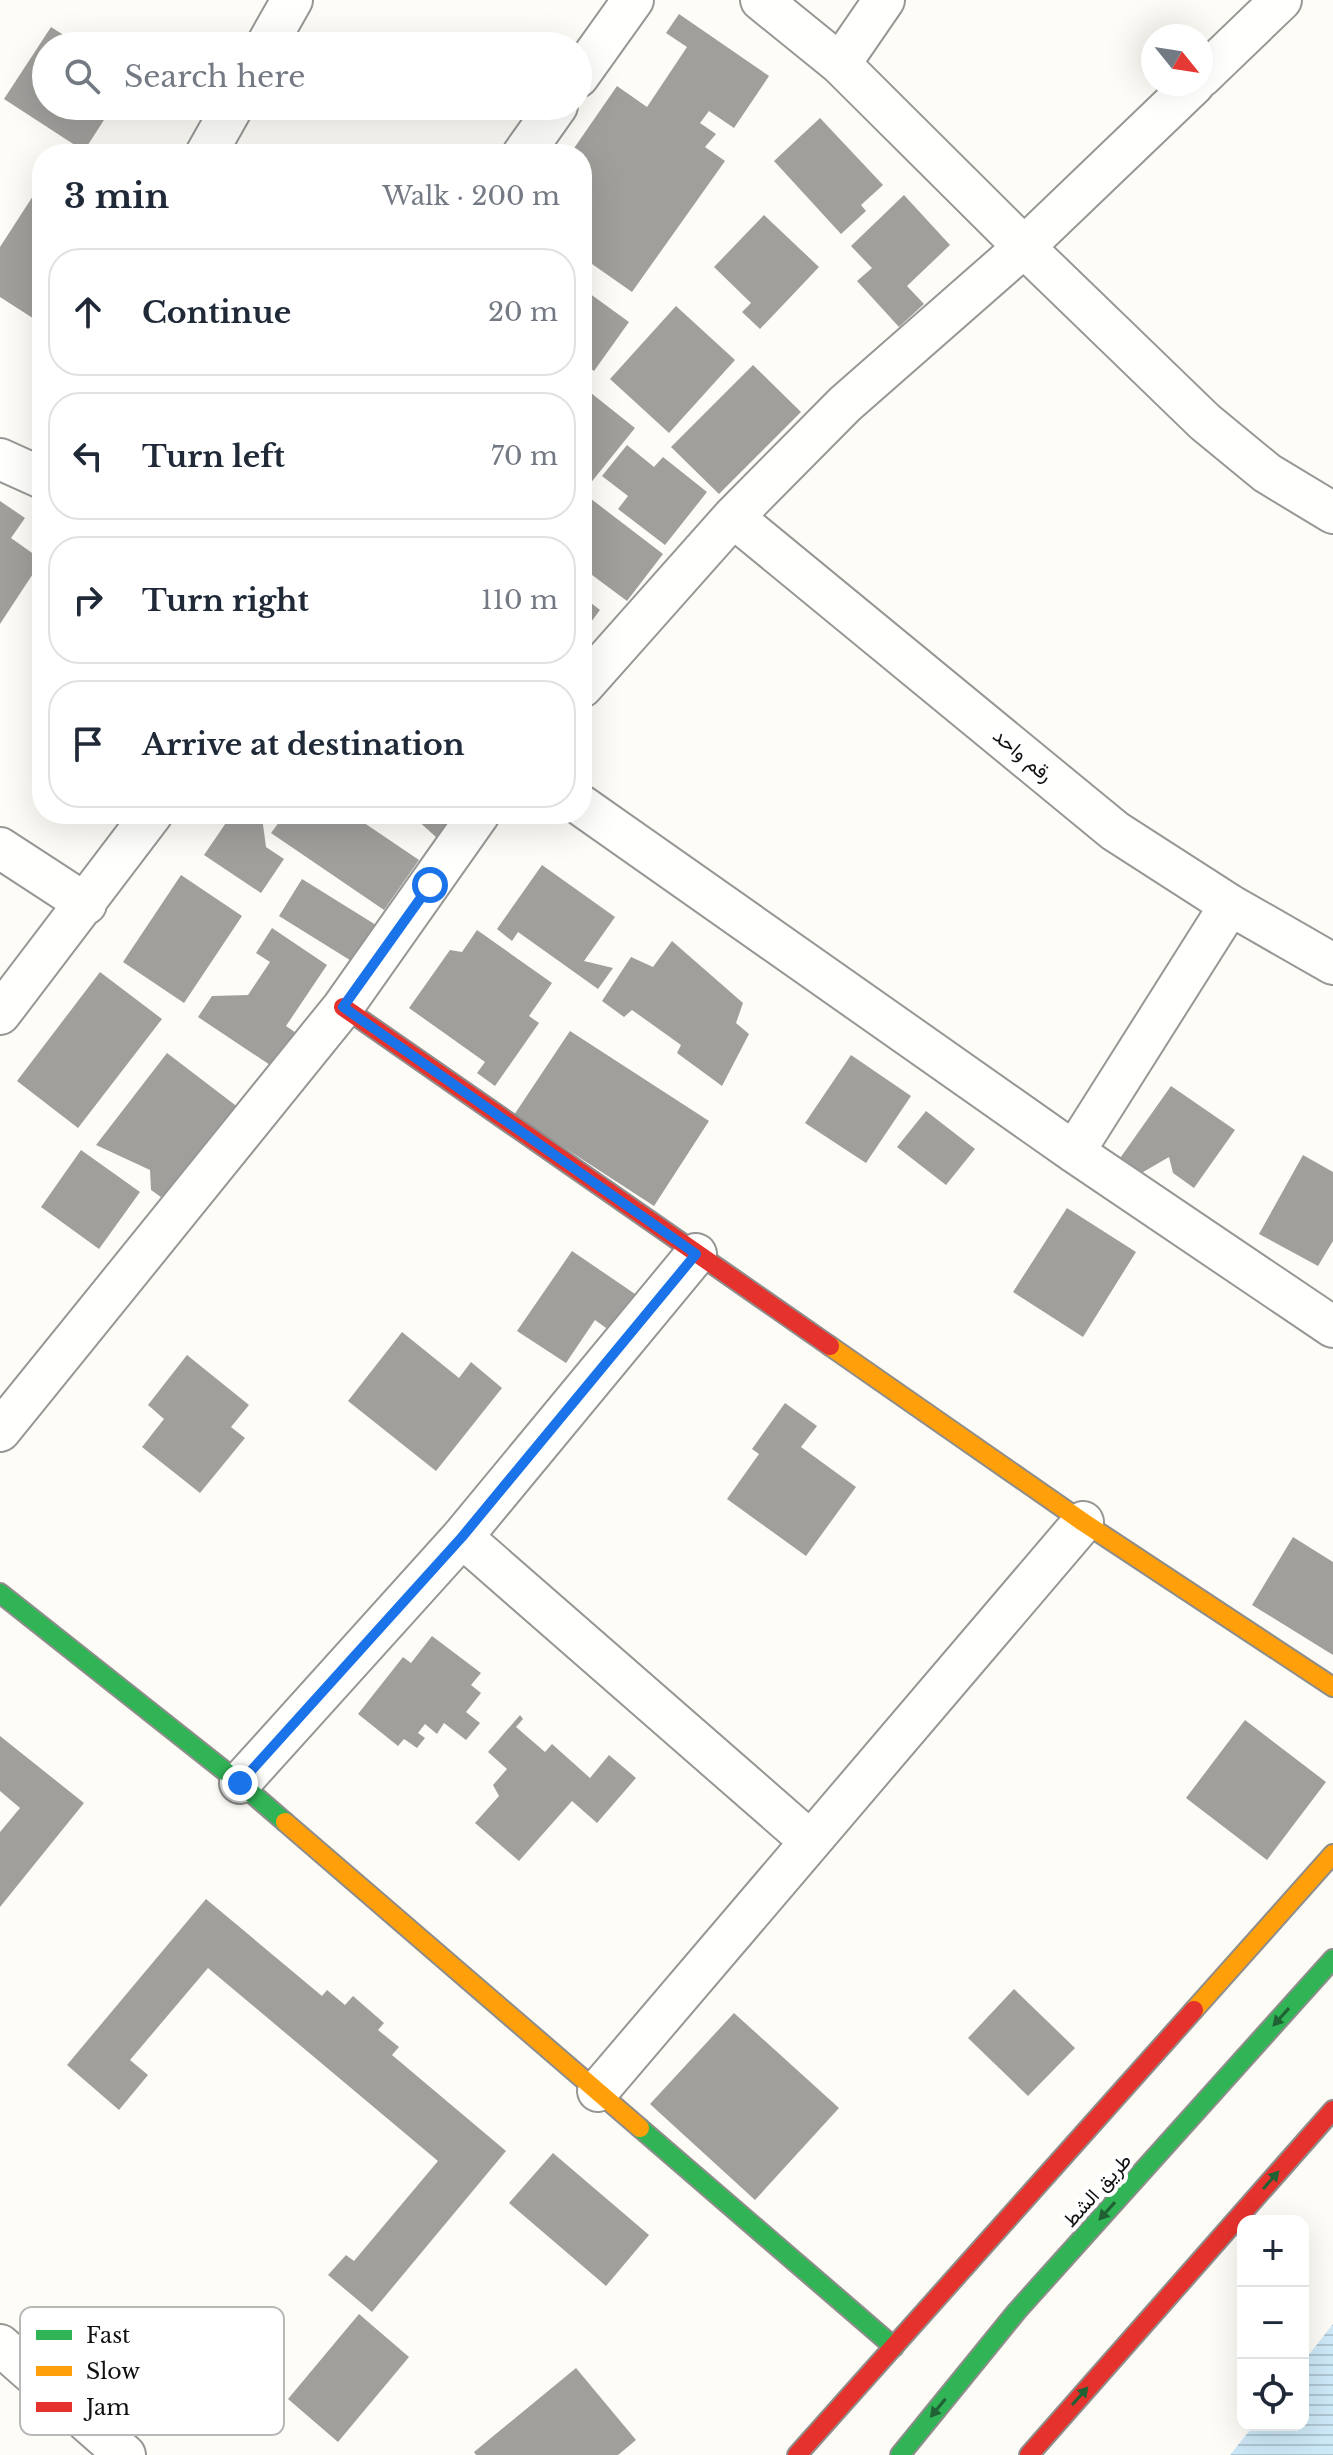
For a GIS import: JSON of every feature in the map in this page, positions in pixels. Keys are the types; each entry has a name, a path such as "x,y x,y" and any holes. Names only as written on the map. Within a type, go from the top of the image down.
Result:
{"street":[{"path":"274,32 292,0"},
{"path":"592,57 633,0"},
{"path":"761,0 840,64 1205,422 1267,473 1333,513"},
{"path":"840,64 884,0"},
{"path":"1213,65 1281,0"},
{"path":"592,676 733,517 845,404 1024,247 1181,96"},
{"path":"212,144 225,120"},
{"path":"530,144 547,120"},
{"name":"رقم واحد","path":"733,517 1115,831 1230,905 1333,964"},
{"path":"592,813 1074,1152 1333,1327"},
{"path":"0,1014 145,824"},
{"path":"0,1431 343,1007 472,824"},
{"path":"0,848 86,904"},
{"path":"1074,1152 1230,905"},
{"path":"343,1007 1083,1522 1333,1687"},
{"path":"240,1783 462,1537 696,1254"},
{"path":"598,2091 1083,1522"},
{"path":"462,1537 810,1841"},
{"path":"0,1593 240,1783 894,2347"},
{"path":"797,2455 1333,1854"},
{"name":"طريق الشط","path":"900,2455 1017,2311 1333,1959"},
{"path":"1029,2455 1333,2110"},
{"path":"0,2345 20,2363"},
{"path":"102,2435 125,2455"}],"water":[{"path":"1333,2324 1333,2455 1230,2455 1249,2431 1309,2431 1309,2354"}],"building":[{"path":"679,14 769,76 734,128 709,111 700,123 716,134 705,147 725,161 632,292 592,264 592,144 577,144 617,86 647,107 687,47 666,33"},
{"path":"32,56 32,117 4,99"},
{"path":"820,118 883,185 861,205 866,211 841,234 774,161"},
{"path":"36,120 104,120 89,144 73,144"},
{"path":"904,195 950,245 907,286 924,304 899,327 857,281 872,268 851,246"},
{"path":"32,197 32,318 0,297 0,247"},
{"path":"764,215 819,267 760,329 742,312 751,303 714,267"},
{"path":"592,295 629,322 594,371 592,370"},
{"path":"676,306 735,360 669,433 610,379"},
{"path":"753,365 801,412 719,494 671,447"},
{"path":"592,394 635,428 592,481"},
{"path":"627,445 654,467 663,457 707,492 665,545 618,509 628,496 602,476"},
{"path":"592,500 663,554 627,601 592,575"},
{"path":"0,501 25,518 11,538 32,553 32,575 0,624"},
{"path":"592,604 600,610 592,621"},
{"path":"225,824 263,824 266,847 284,859 261,893 204,855"},
{"path":"278,824 366,824 419,860 384,910 271,833"},
{"path":"422,824 449,824 437,838"},
{"path":"542,865 615,917 584,961 613,968 598,989 518,932 512,941 497,929"},
{"path":"181,875 242,916 184,1003 123,962"},
{"path":"302,879 376,925 353,962 279,916"},
{"path":"272,928 327,965 286,1026 302,1037 279,1071 198,1017 212,996 248,995 270,962 256,953"},
{"path":"477,930 552,983 529,1016 539,1023 495,1086 477,1073 485,1062 409,1008 450,950 462,952"},
{"path":"672,941 743,1003 736,1023 749,1034 722,1086 677,1053 681,1045 632,1010 624,1017 602,1001 631,957 653,967"},
{"path":"100,972 162,1019 78,1128 17,1081"},
{"path":"570,1031 709,1121 654,1206 514,1115"},
{"path":"167,1053 239,1108 168,1202 151,1190 150,1170 96,1145"},
{"path":"851,1055 911,1096 866,1163 805,1123"},
{"path":"1171,1086 1235,1130 1194,1188 1173,1173 1169,1157 1138,1175 1118,1161"},
{"path":"926,1111 975,1149 946,1185 897,1147"},
{"path":"81,1150 140,1192 99,1249 41,1207"},
{"path":"1303,1155 1333,1172 1333,1241 1318,1266 1259,1234"},
{"path":"1067,1208 1136,1252 1083,1337 1013,1292"},
{"path":"572,1251 638,1296 613,1333 595,1320 566,1363 517,1331"},
{"path":"402,1332 459,1378 471,1362 502,1388 436,1471 348,1401"},
{"path":"187,1355 249,1405 231,1427 245,1438 200,1493 142,1447 164,1419 148,1405"},
{"path":"785,1403 817,1426 801,1447 856,1487 806,1556 727,1499 759,1454 752,1449"},
{"path":"1293,1537 1333,1562 1333,1655 1252,1605"},
{"path":"432,1636 481,1673 471,1685 481,1693 466,1712 480,1723 466,1740 444,1723 437,1734 425,1724 418,1733 425,1738 417,1748 404,1739 398,1746 358,1714 403,1657 411,1663"},
{"path":"520,1715 523,1719 516,1727 545,1752 552,1744 590,1778 609,1755 636,1778 597,1823 572,1801 519,1861 475,1823 499,1796 493,1785 507,1769 488,1752"},
{"path":"1245,1720 1326,1782 1267,1860 1186,1798"},
{"path":"0,1736 84,1803 0,1907 0,1832 20,1808 0,1791"},
{"path":"206,1899 322,1996 327,1990 345,2005 353,1996 384,2023 378,2030 399,2047 392,2055 506,2151 372,2312 328,2275 346,2255 354,2261 438,2161 208,1968 130,2060 148,2075 119,2110 67,2065"},
{"path":"1014,1989 1075,2048 1028,2096 968,2038"},
{"path":"734,2013 839,2108 755,2200 650,2104"},
{"path":"553,2153 649,2235 606,2286 509,2203"},
{"path":"359,2314 409,2357 338,2442 288,2399"},
{"path":"576,2368 636,2440 618,2455 476,2455 474,2452"}],"traffic: fast":[{"path":"0,1593 285,1822"},
{"path":"900,2455 1017,2311 1333,1959"},
{"path":"640,2128 894,2347"}],"traffic: slow":[{"path":"830,1346 1083,1522 1333,1687"},
{"path":"285,1822 640,2128"},
{"path":"1194,2010 1333,1854"}],"traffic: jam":[{"path":"343,1007 830,1346"},
{"path":"797,2455 1194,2010"},
{"path":"1029,2455 1333,2110"}],"route":[{"path":"240,1783 462,1537 696,1254 343,1007 430,885"}]}
